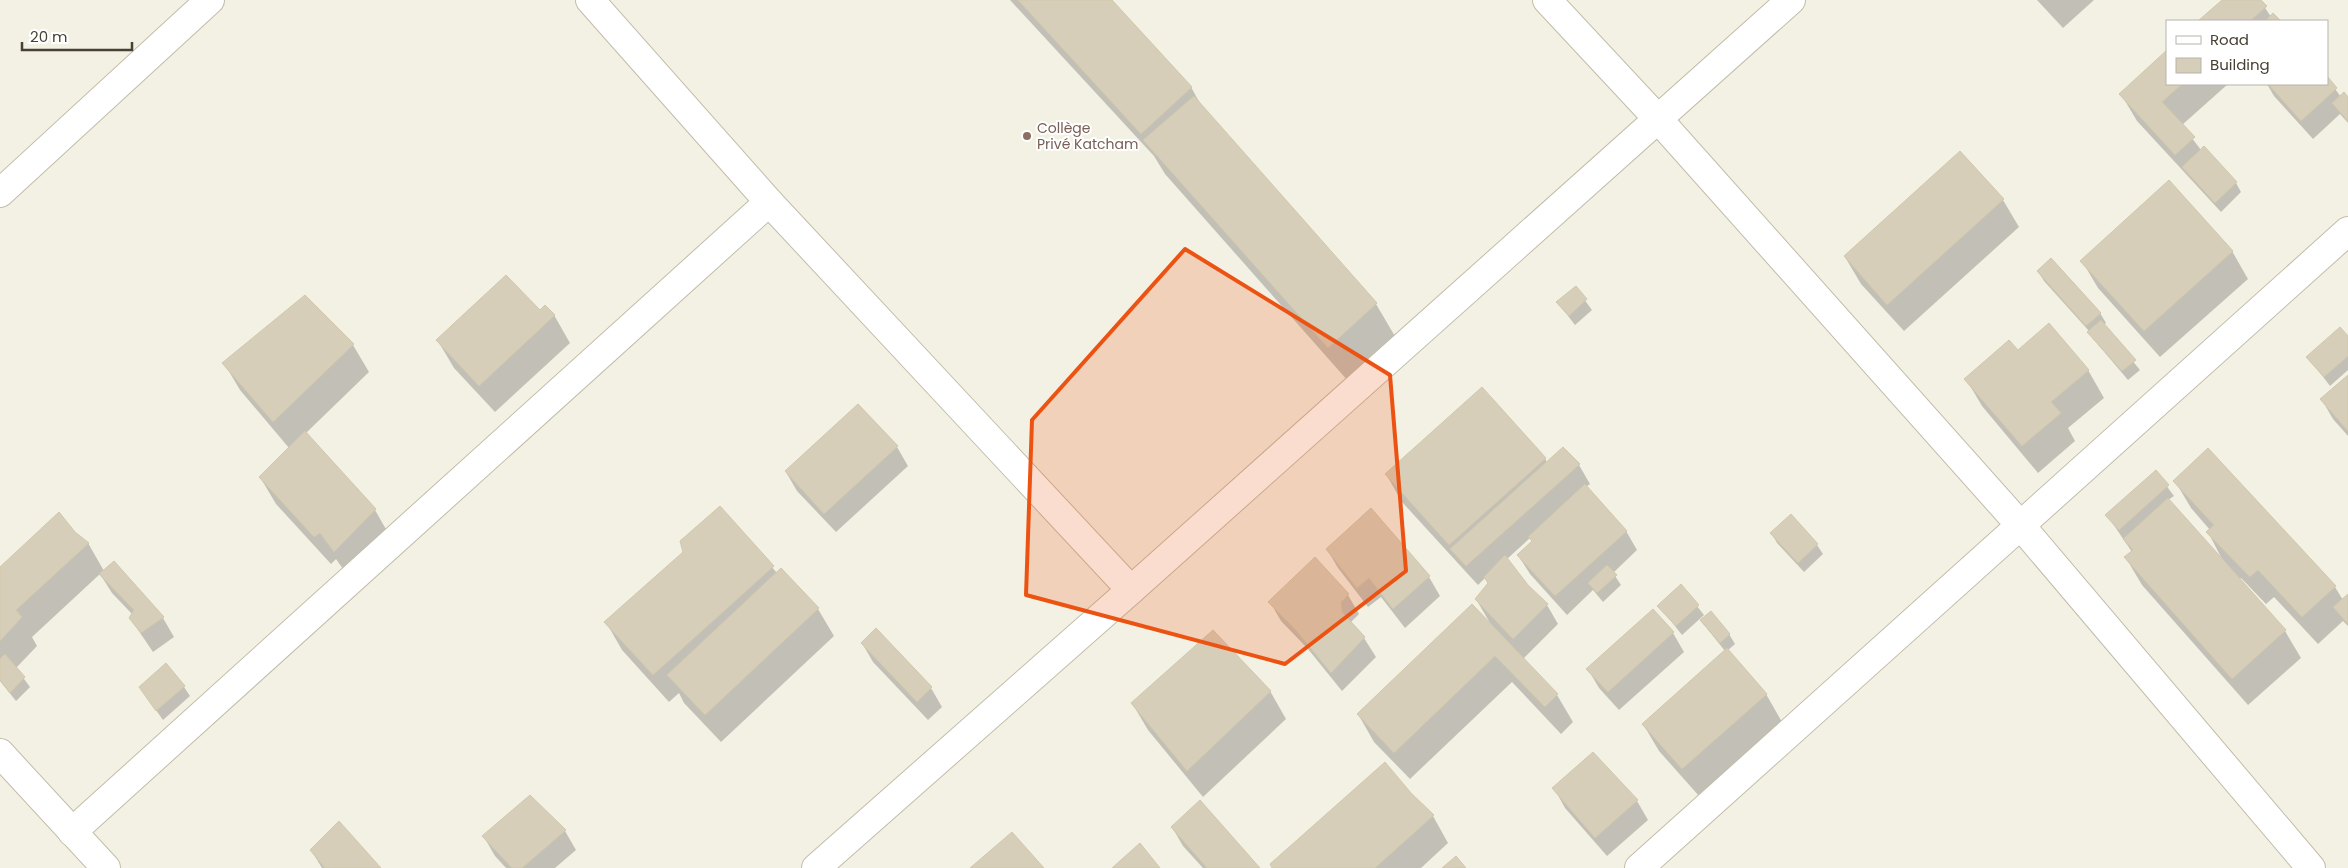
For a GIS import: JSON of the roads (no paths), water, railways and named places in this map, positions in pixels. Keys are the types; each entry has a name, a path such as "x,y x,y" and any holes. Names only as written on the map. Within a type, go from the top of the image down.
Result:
{"street":[{"path":"0,193 210,0"},
{"path":"590,0 769,202 1131,590"},
{"path":"1547,0 1658,119 2021,526 2311,868"},
{"path":"816,868 1131,590 1791,0"},
{"path":"72,832 769,202"},
{"path":"1639,868 2348,231"},
{"path":"0,753 106,868"}],"place":[{"name":"Collège Privé Katcham","path":"1027,136"}]}
